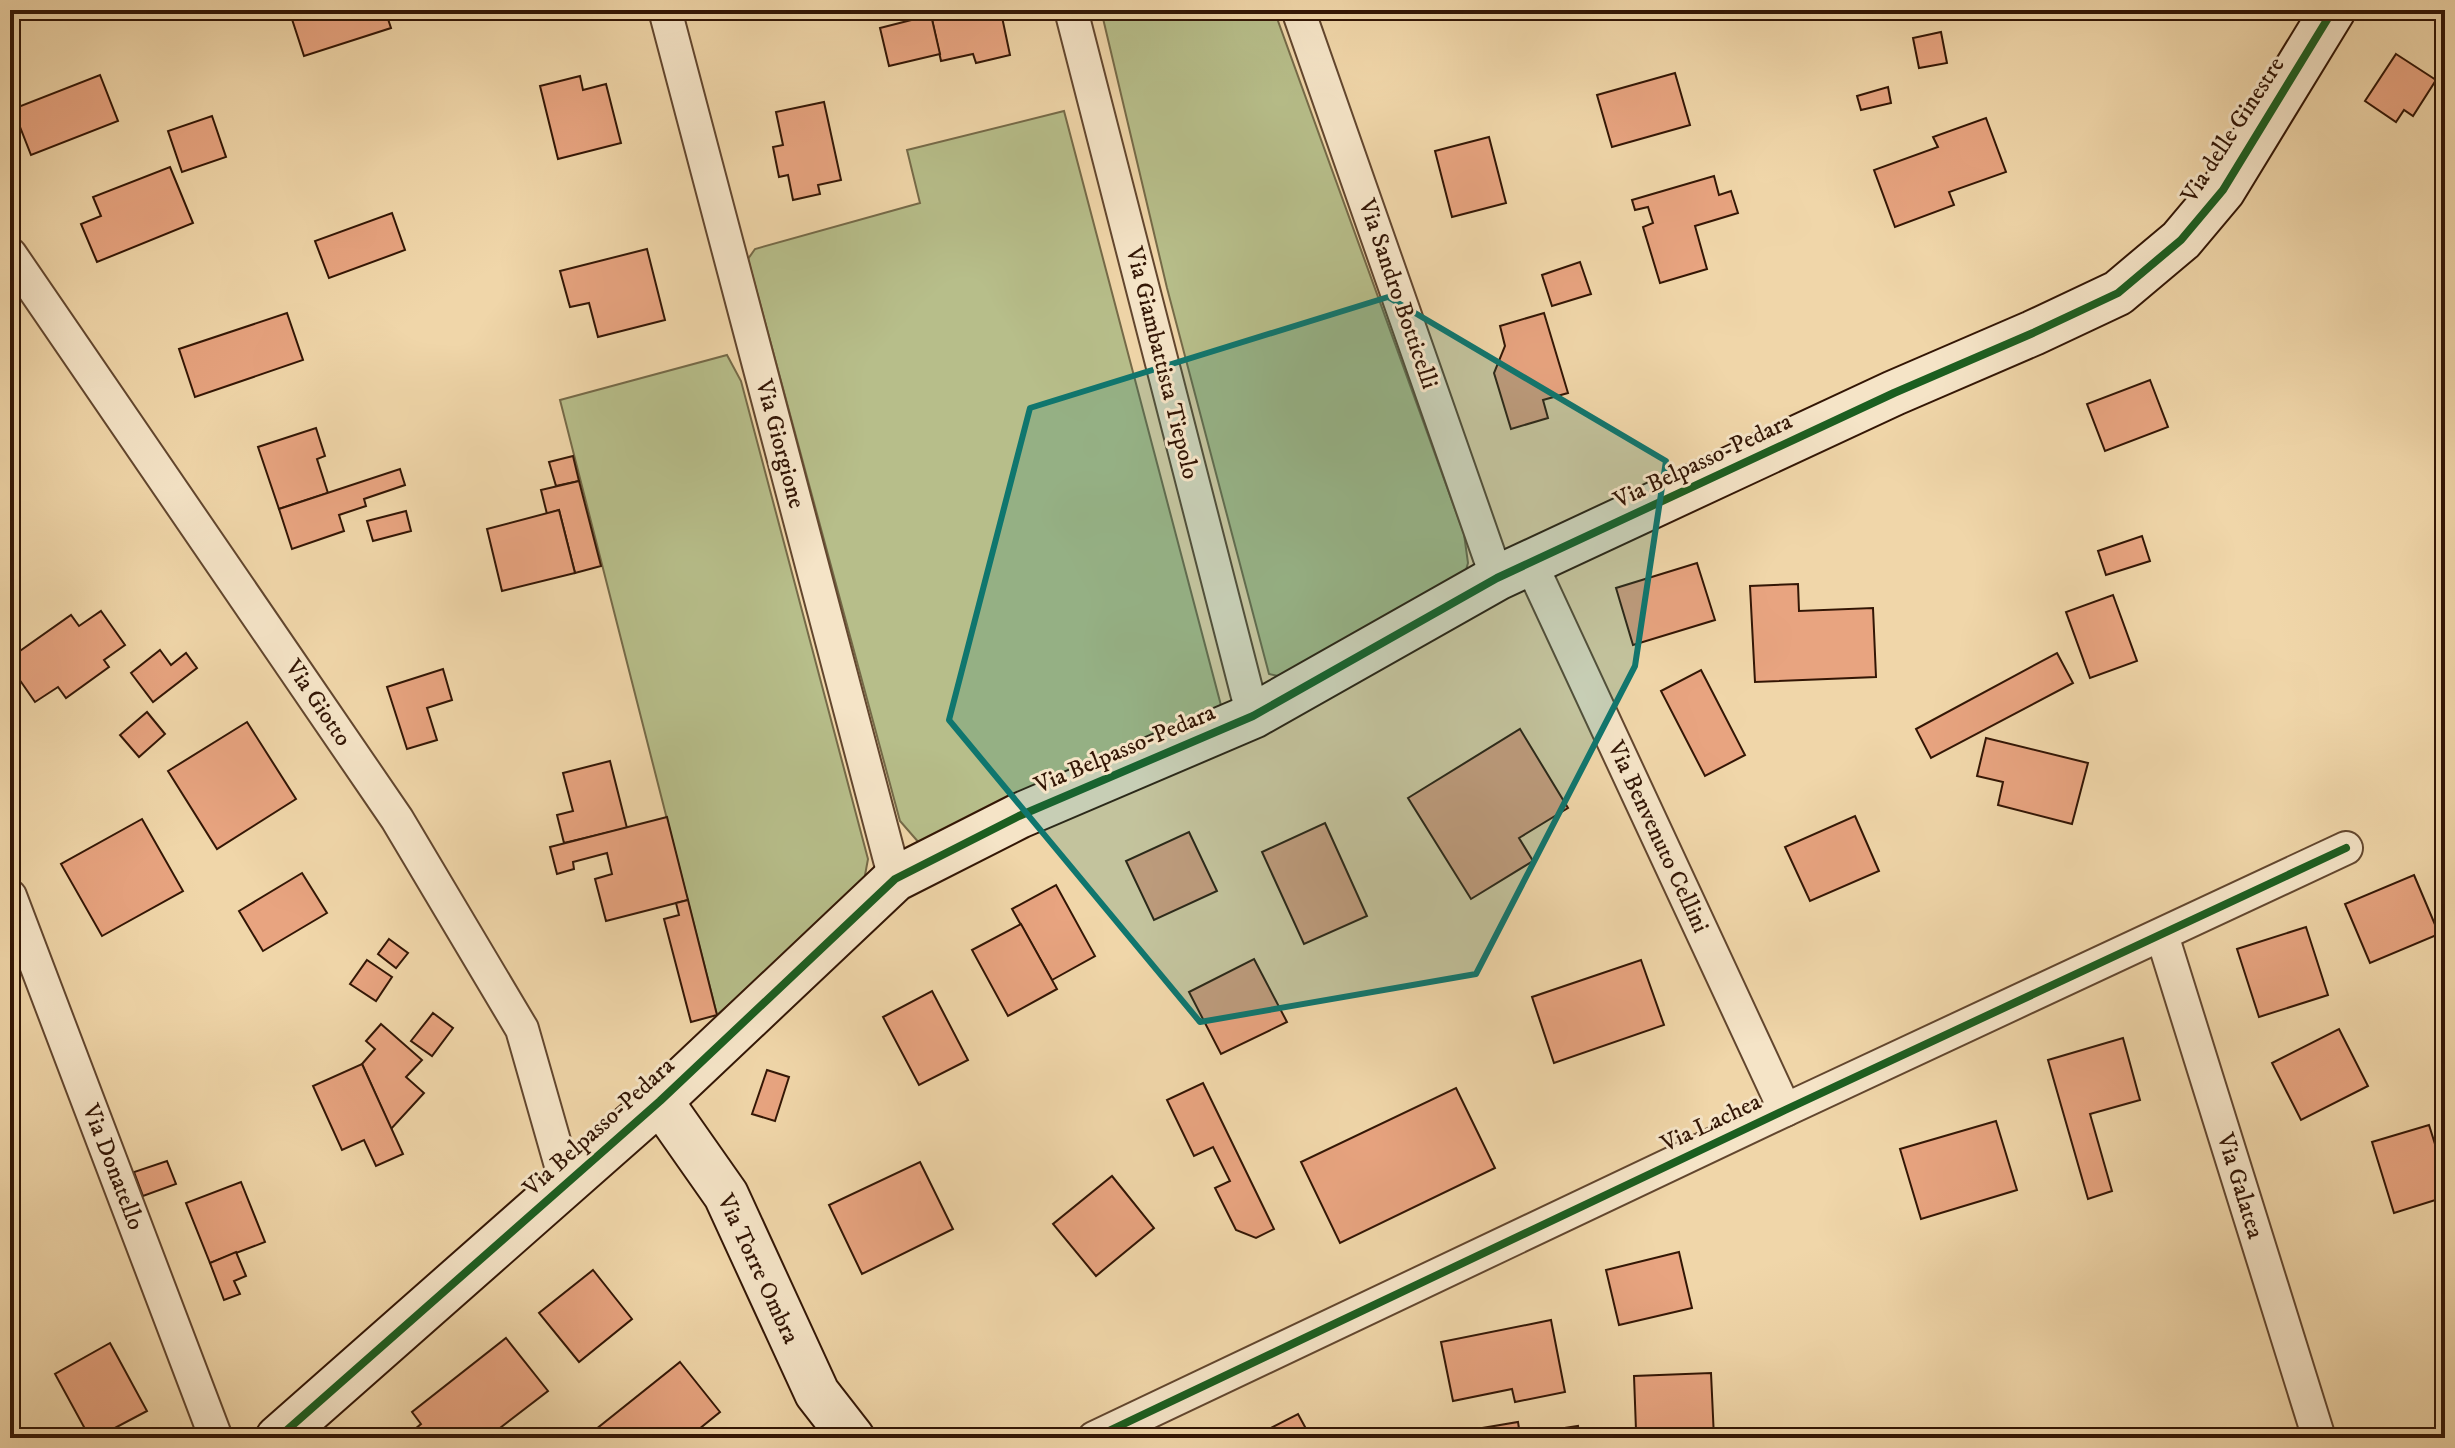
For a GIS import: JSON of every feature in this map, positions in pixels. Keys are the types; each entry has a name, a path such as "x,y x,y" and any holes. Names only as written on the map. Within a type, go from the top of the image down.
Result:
{"street":[{"name":"Via Giorgione","path":"665,10 895,879"},
{"name":"Via Giambattista Tiepolo","path":"1071,10 1253,716"},
{"name":"Via Sandro Botticelli","path":"1298,10 1514,571"},
{"name":"Via delle Ginestre","path":"2118,293 2181,240 2223,190 2333,10"},
{"name":"Via Giotto","path":"10,254 397,819 522,1029 566,1183"},
{"name":"Via Belpasso-Pedara","path":"278,1438 660,1101 895,879 1019,816 1253,716 1514,571 2118,293"},
{"name":"Via Benvenuto Cellini","path":"1514,571 1785,1110"},
{"name":"Via Lachea","path":"1094,1438 2346,848"},
{"name":"Via Donatello","path":"10,896 216,1438"},
{"name":"Via Galatea","path":"2162,935 2319,1438"},
{"name":"Via Torre Ombra","path":"660,1101 726,1195 817,1393 852,1438"}],"highlighted area":[{"path":"1388,297 1666,461 1635,666 1476,974 1200,1022 949,720 1030,408"}],"green space":[{"path":"1101,10 1274,10 1464,534 1468,563 1462,584 1288,678 1269,674 1167,288"},
{"path":"1064,111 1223,713 920,844 900,821 748,259 755,249 920,203 907,150"},
{"path":"727,355 741,381 868,859 863,886 717,1015 560,400"}],"building":[{"path":"289,10 385,10 391,28 304,56"},
{"path":"952,10 1010,10 1011,15 1002,17 1010,55 976,63 973,54 941,61 931,15"},
{"path":"931,15 940,54 889,66 880,28"},
{"path":"1941,32 1947,63 1919,68 1913,38"},
{"path":"2396,54 2436,80 2413,116 2404,110 2396,122 2365,101"},
{"path":"1675,73 1690,125 1612,147 1597,95"},
{"path":"100,75 118,121 31,155 13,109"},
{"path":"580,76 583,90 606,84 621,143 558,159 540,86"},
{"path":"1888,87 1891,103 1861,110 1857,96"},
{"path":"824,102 841,180 818,185 820,194 793,200 788,175 779,177 773,147 783,145 776,112"},
{"path":"212,116 226,157 182,172 168,131"},
{"path":"1986,118 2006,172 1949,192 1954,205 1895,227 1874,170 1938,147 1933,137"},
{"path":"1489,137 1506,203 1452,217 1435,151"},
{"path":"170,167 193,223 97,262 81,224 101,216 93,197"},
{"path":"1714,176 1719,195 1731,191 1738,213 1695,226 1707,269 1660,283 1643,227 1653,223 1648,207 1635,210 1632,200"},
{"path":"392,213 405,250 329,278 315,241"},
{"path":"647,249 665,320 598,337 589,303 570,307 560,271"},
{"path":"1580,262 1591,294 1552,306 1542,275"},
{"path":"287,313 303,360 195,397 179,349"},
{"path":"1544,313 1568,393 1543,400 1548,418 1511,429 1494,373 1505,346 1500,326"},
{"path":"2150,380 2168,427 2105,451 2087,404"},
{"path":"316,428 325,456 317,459 328,493 279,509 258,447"},
{"path":"573,456 579,481 556,486 549,462"},
{"path":"400,469 405,485 364,499 366,506 339,515 344,531 292,549 279,509"},
{"path":"579,481 601,566 575,573 559,510 547,514 541,490"},
{"path":"10,484 18,497 10,502"},
{"path":"559,510 575,573 502,591 487,529"},
{"path":"406,511 411,531 373,541 367,521"},
{"path":"2142,536 2150,561 2106,575 2098,551"},
{"path":"1697,563 1715,620 1633,645 1616,588"},
{"path":"1798,584 1799,611 1873,608 1876,677 1755,682 1750,586"},
{"path":"2113,595 2137,661 2090,678 2066,612"},
{"path":"101,611 125,645 104,660 109,667 66,698 58,687 35,702 10,666 10,658 71,615 79,626"},
{"path":"160,650 171,665 186,653 197,668 153,702 131,673"},
{"path":"2057,653 2073,683 1931,758 1916,729"},
{"path":"443,669 452,700 427,708 437,740 407,749 387,687"},
{"path":"1701,670 1745,755 1705,776 1661,691"},
{"path":"147,712 165,734 139,757 120,735"},
{"path":"247,722 296,799 217,849 168,771"},
{"path":"1520,729 1568,808 1519,838 1533,861 1471,899 1408,798"},
{"path":"1986,738 2088,763 2072,824 1998,805 2003,782 1977,776"},
{"path":"610,761 627,828 564,843 557,815 573,811 563,773"},
{"path":"1855,816 1879,871 1810,901 1785,847"},
{"path":"667,817 688,900 606,921 595,879 612,874 607,853 573,862 574,869 557,874 550,847"},
{"path":"142,819 183,891 102,936 61,864"},
{"path":"1325,823 1367,916 1304,944 1262,852"},
{"path":"1189,832 1217,891 1154,920 1126,861"},
{"path":"302,873 327,913 263,951 239,911"},
{"path":"2414,875 2439,934 2370,963 2345,904"},
{"path":"1056,885 1095,956 1052,980 1012,909"},
{"path":"688,900 717,1015 691,1022 664,919 679,915 676,903"},
{"path":"1021,924 1057,989 1008,1016 972,950"},
{"path":"2306,927 2328,995 2259,1017 2237,949"},
{"path":"389,939 408,953 396,968 378,954"},
{"path":"1254,959 1287,1022 1221,1054 1189,992"},
{"path":"367,960 392,977 376,1001 350,984"},
{"path":"1641,960 1664,1025 1554,1063 1532,997"},
{"path":"932,991 968,1060 919,1085 883,1017"},
{"path":"433,1013 453,1028 432,1056 411,1041"},
{"path":"381,1024 422,1060 406,1077 424,1093 391,1129 362,1064 375,1049 366,1041"},
{"path":"2339,1029 2368,1086 2301,1120 2272,1063"},
{"path":"2123,1038 2140,1100 2090,1114 2112,1191 2088,1199 2048,1060"},
{"path":"362,1064 403,1154 376,1166 364,1140 342,1150 313,1086"},
{"path":"767,1070 789,1077 775,1121 752,1114"},
{"path":"1203,1083 1274,1229 1256,1238 1236,1230 1215,1188 1230,1181 1213,1147 1194,1156 1167,1100"},
{"path":"1456,1088 1495,1168 1340,1243 1301,1162"},
{"path":"1996,1121 2017,1190 1921,1219 1900,1149"},
{"path":"2429,1125 2445,1176 2445,1197 2394,1213 2372,1142"},
{"path":"167,1161 176,1184 143,1196 134,1172"},
{"path":"920,1162 953,1229 862,1274 829,1205"},
{"path":"1112,1176 1154,1228 1096,1276 1053,1224"},
{"path":"241,1182 265,1242 210,1263 186,1203"},
{"path":"236,1252 246,1276 234,1281 240,1294 224,1300 210,1263"},
{"path":"1679,1252 1692,1308 1619,1325 1606,1270"},
{"path":"593,1270 632,1319 579,1362 539,1313"},
{"path":"1551,1320 1565,1392 1515,1402 1512,1389 1453,1401 1441,1342"},
{"path":"506,1338 548,1391 487,1438 412,1438 409,1434 421,1424 412,1412"},
{"path":"110,1343 147,1411 96,1438 90,1438 55,1374"},
{"path":"680,1362 720,1412 688,1438 593,1438 590,1434"},
{"path":"1711,1373 1714,1438 1623,1438 1623,1431 1636,1430 1634,1376"},
{"path":"1298,1414 1311,1438 1251,1438"},
{"path":"1518,1422 1520,1435 1578,1426 1580,1438 1423,1438"},
{"path":"2445,1431 2445,1438 2425,1438"}],"cycle path":[{"path":"278,1438 660,1101 895,879 1019,816 1253,716 1497,578 1894,393 2118,293 2181,240 2223,190 2333,10"},
{"path":"1094,1438 2346,848"}]}
